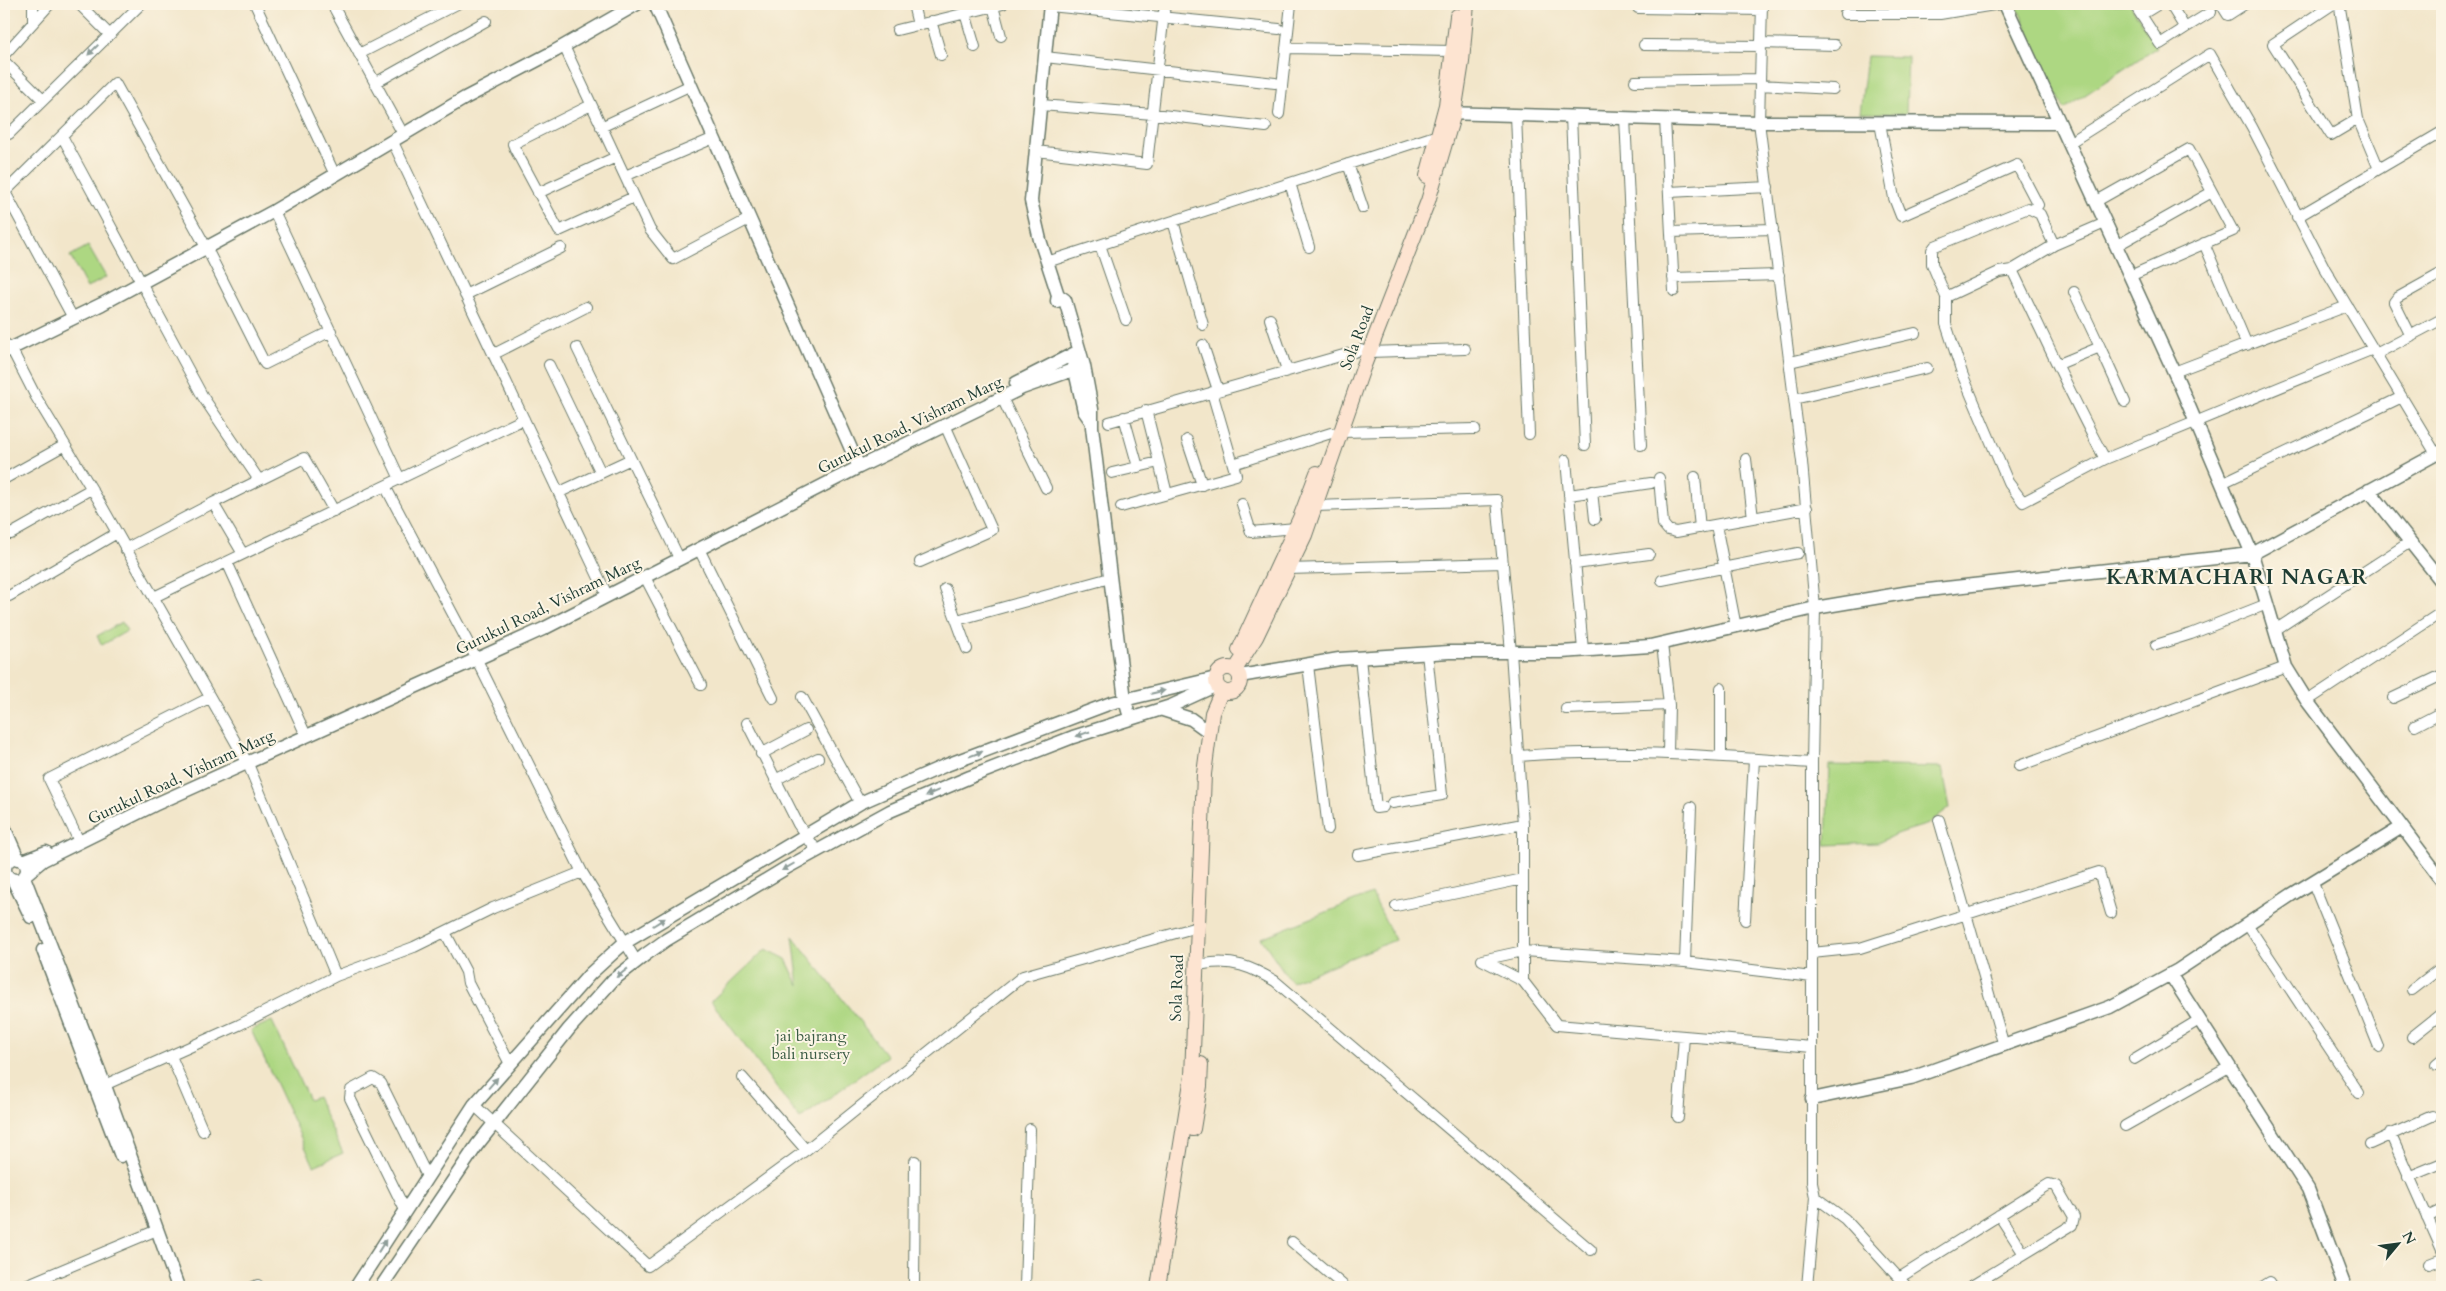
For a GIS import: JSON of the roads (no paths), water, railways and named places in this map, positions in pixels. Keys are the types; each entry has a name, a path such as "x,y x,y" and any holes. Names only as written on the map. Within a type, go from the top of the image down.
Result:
{"main road":[{"name":"Sola Road","path":"1235,672 1336,433 1419,205 1438,135 1449,113 1458,4"},
{"name":"Sola Road","path":"1365,351 1428,201 1462,62 1467,4"},
{"name":"Sola Road","path":"1235,672 1256,637 1305,535 1336,433"},
{"path":"1220,671 1235,672 1237,688 1220,687 1220,671"},
{"name":"Sola Road","path":"1158,1287 1192,1076 1204,774 1212,713 1220,687"},
{"name":"Sola Road","path":"1167,1287 1200,1086 1212,775 1221,713 1220,687"}],"street":[{"path":"32,4 32,23"},
{"path":"4,54 50,4"},
{"path":"79,4 110,34"},
{"path":"4,134 9,134 140,4"},
{"path":"255,4 335,175"},
{"path":"332,4 403,134"},
{"path":"359,54 457,4"},
{"path":"336,976 246,761 91,488 6,347 73,318 274,212 392,140 637,4"},
{"path":"655,4 857,464"},
{"path":"913,4 918,24"},
{"path":"897,30 967,9 1004,4"},
{"path":"1036,152 1147,164 1165,4"},
{"path":"1279,114 1291,4"},
{"path":"1845,14 1940,14 2000,4"},
{"path":"2005,4 2174,372 2222,483 2252,554 2286,667 2307,701 2442,880"},
{"path":"2134,4 2160,44 2211,12"},
{"path":"2141,15 2158,4"},
{"path":"2170,4 2185,28"},
{"path":"2221,4 2228,15 2245,4"},
{"path":"2358,119 2331,135 2274,44 2333,4 2338,5 2340,8 2358,119 2379,169"},
{"path":"1130,718 1125,700 1091,421 1092,409 1076,353 1057,304 1058,295 1031,201 1050,5 1279,29"},
{"path":"993,6 1001,36"},
{"path":"1638,8 1762,7 1759,122 1790,362 1815,608 1812,763 1812,1182 1815,1197 1807,1287"},
{"path":"967,9 975,47"},
{"path":"375,83 486,21"},
{"path":"931,21 941,55"},
{"path":"1644,45 1835,45"},
{"path":"564,46 650,230 673,259 749,218"},
{"path":"1286,48 1453,51"},
{"path":"1235,672 1360,658 1427,654 1582,650 1662,644 1815,608 1910,592 2252,554 2439,452 2402,397 2347,306 2297,217 2252,127 2210,54 2069,143"},
{"path":"1045,57 1275,82"},
{"path":"4,61 43,100"},
{"path":"1635,81 1760,82 1834,89"},
{"path":"73,318 4,193 115,83 206,247 264,364 330,331"},
{"path":"602,127 691,86"},
{"path":"591,105 513,144 559,231 634,197"},
{"path":"1040,105 1153,114 1266,127"},
{"path":"1449,113 1759,122 2060,123"},
{"path":"1516,115 1529,434"},
{"path":"1572,116 1585,446"},
{"path":"1625,118 1641,445"},
{"path":"1665,119 1674,291"},
{"path":"1880,123 1894,198 1901,216 2017,165 2038,206 2034,210"},
{"path":"2297,217 2442,132"},
{"path":"1047,262 1438,135"},
{"path":"62,136 204,397 259,480"},
{"path":"625,176 714,138"},
{"path":"392,140 606,592"},
{"path":"2096,202 2189,149 2233,231 2130,276"},
{"path":"538,193 616,158"},
{"path":"1348,164 1363,208"},
{"path":"1290,183 1309,247"},
{"path":"1669,192 1768,187"},
{"path":"2116,246 2212,192"},
{"path":"2054,246 2040,214 2028,208 1935,246 1932,250 1932,264 1946,297 1946,324 1963,376 2008,482 2023,502 2105,459 2195,421 2375,352 2411,336 2442,319"},
{"path":"274,212 400,479"},
{"path":"1173,221 1203,325"},
{"path":"1946,297 1999,272 2012,270 2054,246 2105,223"},
{"path":"1671,232 1773,229"},
{"path":"2204,243 2247,345"},
{"path":"1100,245 1126,320"},
{"path":"465,295 561,248"},
{"path":"2012,270 2059,364 2076,405 2105,459"},
{"path":"2411,336 2394,302 2397,298 2442,273"},
{"path":"1673,278 1779,275"},
{"path":"2074,292 2125,402"},
{"path":"2174,372 2347,306"},
{"path":"494,354 586,307"},
{"path":"1270,319 1286,370"},
{"path":"1790,362 1915,333"},
{"path":"1121,507 1236,475 1203,345"},
{"path":"2059,364 2100,347"},
{"path":"577,348 677,554"},
{"path":"1108,422 1286,370 1365,351 1464,349"},
{"name":"Gurukul Road, Vishram Marg","path":"13,870 152,799 246,761 304,731 475,656 543,629 606,592 677,554 1076,353"},
{"path":"549,365 601,473"},
{"name":"Gurukul Road, Vishram Marg","path":"606,592 645,577 857,464 1002,398 1079,367"},
{"path":"1794,399 1927,368"},
{"path":"2222,483 2402,397"},
{"path":"1002,398 1046,488"},
{"path":"1146,410 1166,494"},
{"path":"1124,417 1138,467"},
{"path":"154,597 524,419"},
{"path":"920,562 992,530 945,425"},
{"path":"1233,464 1336,433 1475,429"},
{"path":"1187,440 1202,485"},
{"path":"4,479 65,445"},
{"path":"125,549 304,458 334,511"},
{"path":"560,492 631,459"},
{"path":"1746,459 1753,518"},
{"path":"1566,460 1582,650"},
{"path":"1112,473 1159,462"},
{"path":"1695,477 1700,528"},
{"path":"1569,495 1655,481 1664,524 1668,530 1676,532 1806,508"},
{"path":"385,486 475,656 582,872 636,962"},
{"path":"11,534 91,488"},
{"path":"2369,490 2442,582"},
{"path":"1592,492 1595,520"},
{"path":"1315,506 1497,500 1511,652 1523,824 1523,981"},
{"path":"213,503 243,554"},
{"path":"1242,504 1251,532 1296,528"},
{"path":"1716,525 1736,627"},
{"path":"9,596 116,533"},
{"path":"2275,630 2410,542"},
{"path":"699,549 773,698"},
{"path":"1662,580 1798,553"},
{"path":"1575,564 1650,554"},
{"path":"227,562 304,731"},
{"path":"1288,569 1503,563"},
{"path":"645,577 701,685"},
{"path":"957,620 1110,578"},
{"path":"945,589 967,648"},
{"path":"2156,645 2191,634 2267,604"},
{"path":"2307,701 2442,612"},
{"path":"1662,644 1669,705 1668,753"},
{"path":"1360,658 1376,808 1442,795 1427,654"},
{"name":"Gurukul Road, Vishram Marg","path":"13,870 43,860 246,761 475,656"},
{"path":"1308,665 1328,829"},
{"path":"2019,766 2286,667"},
{"path":"2392,698 2442,675"},
{"path":"356,1287 474,1105 590,974 624,943 860,803 944,766 1044,727 1125,700 1220,687"},
{"path":"380,1287 494,1124 575,1022 613,980 666,940 817,851 890,811 970,777 1220,687"},
{"path":"1721,688 1721,757"},
{"path":"802,697 860,803"},
{"path":"77,837 49,779 209,698"},
{"path":"1566,709 1669,705"},
{"path":"1161,709 1190,719 1209,732"},
{"path":"2415,726 2442,712"},
{"path":"747,723 798,824 817,851"},
{"path":"761,754 806,730"},
{"path":"1518,756 1555,753 1668,753 1812,763"},
{"path":"775,780 818,758"},
{"path":"1745,920 1754,759"},
{"path":"1686,962 1691,807"},
{"path":"1939,820 2004,1046"},
{"path":"1358,855 1523,824"},
{"path":"1812,1099 1911,1078 2110,1007 2170,974 2402,827"},
{"path":"4,828 13,870"},
{"path":"4,850 100,1087 153,1232 169,1287"},
{"path":"100,1087 171,1056 336,976 414,947 530,892 582,872"},
{"path":"1812,953 1860,948 2099,872 2111,913"},
{"path":"1396,906 1523,879"},
{"path":"2313,883 2379,1047"},
{"path":"2247,924 2359,1094"},
{"path":"474,1105 648,1266 806,1150 1023,976 1197,927"},
{"path":"445,932 466,972 468,983 510,1064"},
{"path":"1812,977 1686,962 1523,951 1482,960 1523,981 1557,1025 1812,1047"},
{"path":"1204,964 1218,962 1241,963 1275,981 1590,1250"},
{"path":"2412,990 2442,967"},
{"path":"2170,974 2308,1189 2345,1287"},
{"path":"2412,1037 2442,1013"},
{"path":"2134,1059 2199,1020"},
{"path":"1678,1117 1684,1036"},
{"path":"171,1056 203,1131"},
{"path":"2125,1126 2229,1067"},
{"path":"742,1077 806,1150"},
{"path":"405,1210 350,1098 350,1090 374,1078 381,1083 427,1176"},
{"path":"2370,1144 2390,1133 2432,1116"},
{"path":"1025,1287 1030,1129"},
{"path":"2390,1133 2442,1250"},
{"path":"914,1287 915,1161"},
{"path":"2408,1177 2442,1163"},
{"path":"1899,1278 2049,1184 2056,1186 2074,1218 2072,1225 1970,1287"},
{"path":"1815,1197 1845,1219 1907,1287"},
{"path":"2427,1217 2442,1210"},
{"path":"1999,1215 2024,1254"},
{"path":"21,1287 153,1232"},
{"path":"153,1232 178,1287"},
{"path":"1292,1242 1345,1287"},
{"path":"2429,1264 2442,1259"},
{"path":"2262,1287 2270,1282 2272,1287"}],"district":[{"name":"KARMACHARI NAGAR","path":"2237,577"}],"park label":[{"name":"jai bajrang bali nursery","path":"811,1045"}]}
